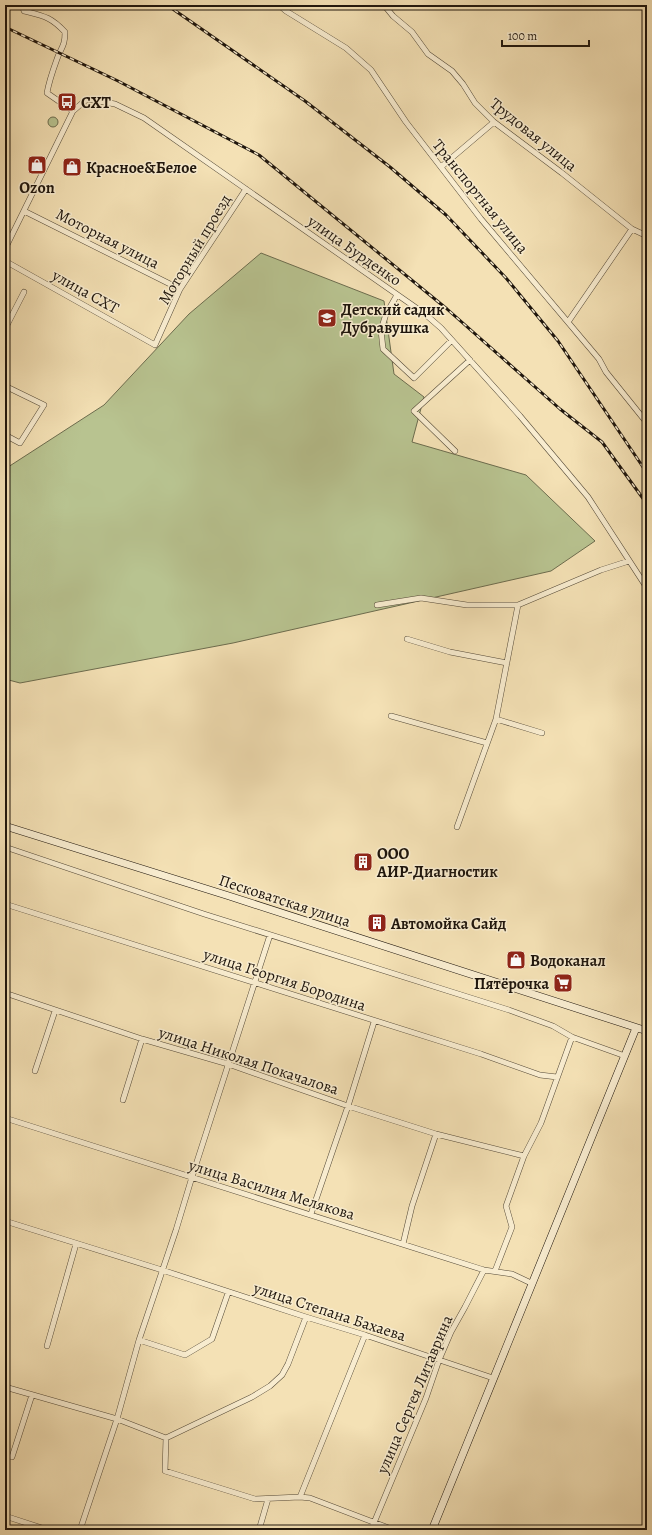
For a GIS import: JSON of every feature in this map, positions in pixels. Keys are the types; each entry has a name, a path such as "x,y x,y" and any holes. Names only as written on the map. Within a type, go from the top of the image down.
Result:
{"main road":[{"name":"Песковатская улица","path":"5,826 221,893 647,1031"},
{"path":"432,1530 531,1283 636,1028"}],"street":[{"path":"5,249 73,112 47,93 54,68 65,44 65,32 56,22 44,16 24,11 22,5"},
{"name":"Транспортная улица","path":"280,5 286,11 346,48 357,57 375,77 406,122 481,218 599,359 606,372 647,423"},
{"name":"Трудовая улица","path":"384,5 393,16 412,32 428,54 452,71 463,84 475,103 494,122 562,173 632,229 647,236"},
{"name":"улица Бурденко","path":"73,112 87,99 115,104 144,118 425,314 441,328 520,416 588,497 647,588"},
{"path":"441,166 494,122"},
{"name":"Моторный проезд","path":"155,345 180,289 246,189"},
{"name":"Моторная улица","path":"24,211 180,289"},
{"path":"568,322 632,229"},
{"name":"улица СХТ","path":"5,261 155,345"},
{"path":"5,329 24,292"},
{"path":"397,294 386,314 381,330 383,349 414,378 452,340"},
{"path":"455,451 414,411 470,360"},
{"path":"5,386 44,405 20,443 5,435"},
{"path":"377,605 421,598 466,605 518,604 601,570 629,561"},
{"path":"457,827 496,719 518,604"},
{"path":"407,639 450,652 507,663"},
{"path":"391,716 487,743"},
{"path":"496,719 542,733"},
{"path":"5,847 270,935 509,1010 553,1026 572,1037 625,1056"},
{"name":"улица Георгия Бородина","path":"5,904 374,1022 481,1054 540,1075 557,1077"},
{"path":"80,1530 117,1419 139,1340 270,935"},
{"name":"улица Николая Покачалова","path":"5,994 142,1039 228,1064 348,1106"},
{"path":"35,1071 55,1011"},
{"name":"улица Николая Покачалова","path":"311,1214 348,1106 374,1022"},
{"path":"495,1271 512,1227 506,1206 524,1156 541,1123 572,1037"},
{"name":"улица Николая Покачалова","path":"123,1100 142,1039"},
{"path":"348,1106 436,1134 524,1156"},
{"name":"улица Василия Мелякова","path":"5,1118 484,1270 512,1274 531,1283"},
{"path":"403,1244 412,1206 436,1134"},
{"name":"улица Степана Бахаева","path":"5,1221 162,1270 228,1293 365,1335 493,1378"},
{"path":"47,1346 76,1244"},
{"name":"улица Сергея Литаврина","path":"371,1530 426,1398 439,1360 451,1332 484,1270"},
{"name":"улица Степана Бахаева","path":"139,1340 185,1355 212,1339 228,1293"},
{"path":"5,1387 117,1419 166,1438 252,1397 270,1386 282,1375 288,1364 306,1317"},
{"path":"300,1497 365,1335"},
{"path":"12,1457 32,1395"},
{"path":"166,1438 165,1471 255,1499 310,1498 394,1530"},
{"path":"259,1530 268,1499"},
{"path":"5,1516 48,1530"}],"green space":[{"path":"51,117 55,117 57,118 57,126 51,127 48,124 48,120"},
{"path":"261,253 384,301 394,374 424,397 412,442 526,475 595,541 551,571 233,643 20,683 5,679 5,469 104,405 189,314"}],"railway":[{"path":"167,5 305,101 390,167 446,215 506,278 558,341 647,473"},
{"path":"5,27 118,81 259,155 447,309 560,409 602,442 647,504"}],"place":[{"name":"СХТ","path":"67,102"},
{"name":"Ozon","path":"37,165"},
{"name":"Красное&Белое","path":"72,167"},
{"name":"Детский садик Дубравушка","path":"327,318"},
{"name":"ООО АИР-Диагностик","path":"363,862"},
{"name":"Автомойка Сайд","path":"377,923"},
{"name":"Водоканал","path":"516,960"},
{"name":"Пятёрочка","path":"563,983"}]}
